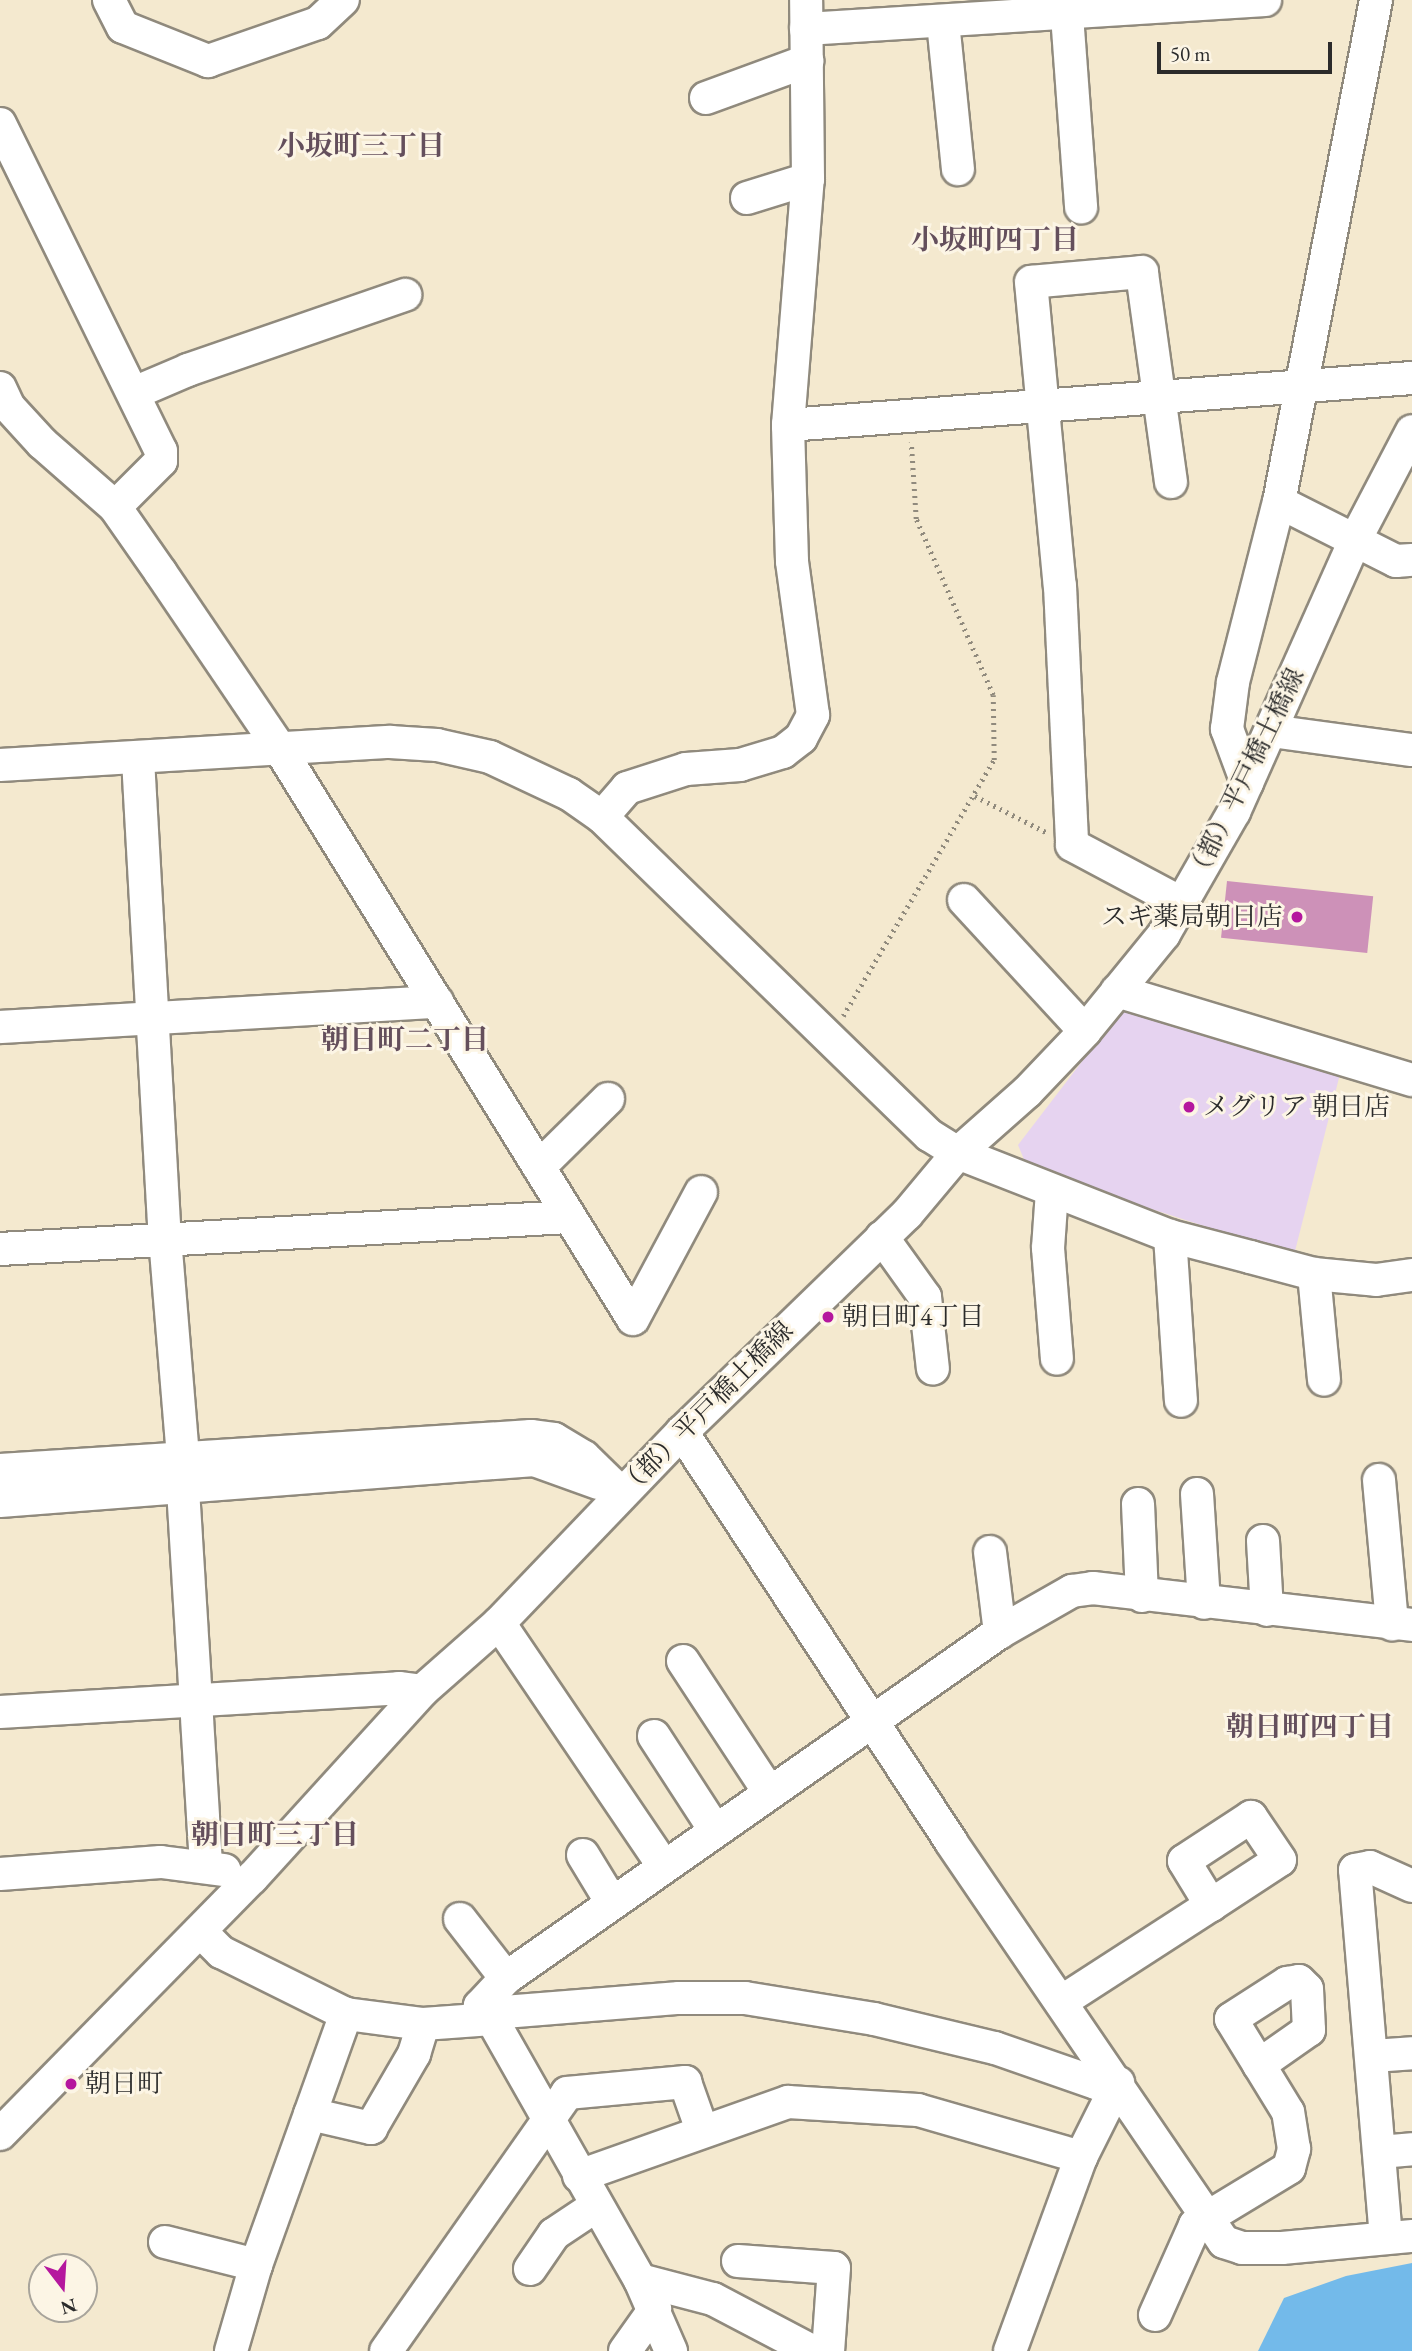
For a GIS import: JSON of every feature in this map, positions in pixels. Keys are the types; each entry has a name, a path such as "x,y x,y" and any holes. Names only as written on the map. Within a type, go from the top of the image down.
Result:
{"street":[{"path":"109,0 123,27 208,61 318,23 343,0"},
{"path":"602,817 627,788 686,769 740,765 783,752 801,737 813,715 792,561 789,425 808,179 806,14 943,22 1067,15 1151,4 1265,0"},
{"path":"1247,783 1227,729 1249,607 1279,502 1298,390 1376,0"},
{"path":"1067,15 1081,207"},
{"path":"943,22 958,169"},
{"path":"706,98 807,61"},
{"path":"0,124 134,393 161,461 115,507"},
{"path":"747,198 808,179"},
{"path":"1171,482 1142,272 1031,282 1060,586 1072,845 1183,904"},
{"path":"134,393 405,295"},
{"path":"789,425 1045,408 1160,396 1298,390 1412,379"},
{"path":"0,388 9,407 41,443 115,507 280,749 633,1319 701,1192"},
{"name":"（都）平戸橋土橋線","path":"0,2134 252,1878 422,1691 499,1623 621,1493 882,1237 958,1153 1027,1092 1085,1031 1183,904 1247,783 1354,542 1412,431"},
{"path":"1279,502 1396,561 1412,560"},
{"path":"1271,731 1412,750"},
{"path":"0,765 138,759 390,742 465,750 538,778 602,817 929,1135 958,1153 1170,1236 1314,1275 1376,1280 1412,1275"},
{"path":"138,759 165,1238 183,1457"},
{"path":"964,900 1085,1031"},
{"path":"1117,991 1412,1080"},
{"path":"0,1027 437,1002"},
{"path":"539,1167 608,1099"},
{"path":"1052,1191 1048,1248 1057,1359"},
{"path":"0,1249 569,1217"},
{"path":"1170,1236 1181,1401"},
{"path":"882,1237 925,1297 933,1369"},
{"path":"1314,1275 1324,1380"},
{"path":"682,1432 1224,2242 1242,2248 1399,2237 1380,2151 1355,1870 1370,1867 1412,1886"},
{"path":"0,1470 531,1436 554,1439 584,1457 621,1493"},
{"path":"0,1501 534,1460 621,1493"},
{"path":"671,2351 655,2309 639,2280 492,2019 480,2006 506,1978 611,1901 1000,1632 1072,1591 1093,1588 1142,1596 1402,1624 1379,1480"},
{"path":"183,1489 206,1865"},
{"path":"1197,1494 1204,1603"},
{"path":"1138,1503 1142,1596"},
{"path":"1263,1541 1267,1610"},
{"path":"990,1552 1000,1632"},
{"path":"499,1623 663,1865"},
{"path":"683,1661 769,1792"},
{"path":"0,1712 399,1688 422,1691"},
{"path":"654,1737 715,1830"},
{"path":"583,1855 611,1901"},
{"path":"0,1874 162,1862 206,1865 252,1878"},
{"path":"1061,2002 1211,1905"},
{"path":"460,1919 506,1978"},
{"path":"200,1931 221,1951 346,2014 423,2024 492,2019 518,2011 679,1998 745,1998 873,2019 995,2048 1096,2083 1118,2084"},
{"path":"238,2347 256,2265 346,2014"},
{"path":"310,2114 371,2128 414,2054 423,2024"},
{"path":"1373,2056 1412,2053"},
{"path":"1155,2315 1195,2225 1289,2168 1294,2149 1288,2112 1259,2065"},
{"path":"386,2351 547,2116 567,2093 685,2082 702,2130"},
{"path":"1010,2351 1081,2157 1118,2084"},
{"path":"579,2176 702,2130 788,2102 918,2110 1081,2157"},
{"path":"1380,2151 1412,2149"},
{"path":"530,2269 554,2234 596,2206"},
{"path":"165,2242 256,2265"},
{"path":"738,2262 834,2268 828,2351"},
{"path":"639,2280 713,2299 812,2351"},
{"path":"625,2351 655,2309"}],"path":[{"path":"838,1024 994,760 992,695 916,519 909,417"},
{"path":"975,796 1072,845"}],"shaded area":[{"name":"メグリア 朝日店","path":"1126,1004 1341,1070 1294,1255 1028,1169 1018,1145"}],"water":[{"path":"1412,2263 1412,2351 1258,2351 1284,2298 1346,2276"}],"building":[{"name":"スギ薬局朝日店","path":"1227,881 1373,896 1367,953 1221,938"}],"place":[{"name":"スギ薬局朝日店","path":"1297,917"},
{"name":"メグリア 朝日店","path":"1189,1107"},
{"name":"朝日町4丁目","path":"828,1317"},
{"name":"朝日町","path":"71,2084"}],"district":[{"name":"小坂町三丁目","path":"361,145"},
{"name":"小坂町四丁目","path":"995,239"},
{"name":"朝日町二丁目","path":"405,1039"},
{"name":"朝日町四丁目","path":"1310,1726"},
{"name":"朝日町三丁目","path":"275,1834"}]}
